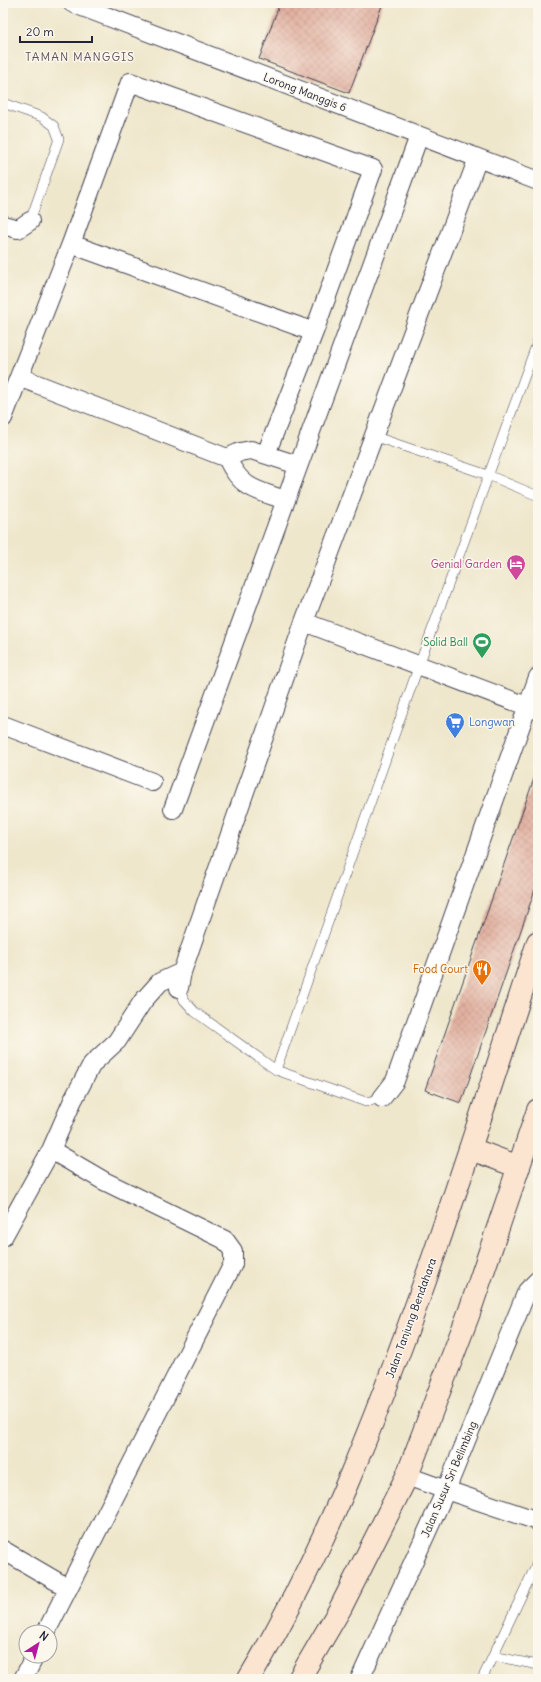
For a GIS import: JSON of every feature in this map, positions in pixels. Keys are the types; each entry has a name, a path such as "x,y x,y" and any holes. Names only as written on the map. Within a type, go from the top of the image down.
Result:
{"main road":[{"name":"Jalan Tanjung Bendahara","path":"250,1679 292,1604 328,1530 367,1439 471,1149 538,942"},
{"path":"299,1679 340,1609 407,1476 469,1313 538,1110"},
{"path":"471,1149 519,1167"}],"street":[{"name":"Lorong Manggis 6","path":"72,3 538,181"},
{"path":"3,418 71,244 130,82 373,169 314,332 266,454"},
{"path":"173,809 419,136"},
{"path":"3,1237 51,1150 73,1100 92,1064 117,1041 143,1001 160,982 181,980 304,622 478,158"},
{"path":"3,225 18,229 30,221"},
{"path":"71,244 314,332"},
{"path":"19,377 227,458 233,472 241,481 252,488 285,500"},
{"path":"227,458 240,452 251,450 298,465"},
{"path":"304,622 533,709"},
{"path":"382,1098 396,1081 533,709 538,677"},
{"path":"3,725 152,782"},
{"path":"50,1624 233,1264 233,1251 225,1240 104,1181 51,1150"},
{"name":"Jalan Susur Sri Belimbing","path":"360,1679 446,1490 526,1291 538,1280"},
{"path":"407,1476 538,1521"},
{"path":"3,1550 68,1588"},
{"path":"23,1679 31,1664"}],"lane":[{"path":"3,103 42,117 54,126 59,139 30,221"},
{"path":"276,1070 419,665 538,340"},
{"path":"374,436 488,475 538,496"},
{"path":"181,980 184,1000 195,1012 276,1070 366,1102 382,1098"},
{"path":"482,1679 538,1561"},
{"path":"493,1656 538,1665"}],"building":[{"path":"280,3 383,3 349,93 259,59"},
{"name":"Food Court","path":"538,767 538,881 461,1103 425,1090"}],"place":[{"name":"Genial Garden","path":"516,581"},
{"name":"Solid Ball","path":"482,659"},
{"name":"Longwan","path":"455,739"},
{"name":"Food Court","path":"482,986"}],"district":[{"name":"TAMAN MANGGIS","path":"80,56"}]}
